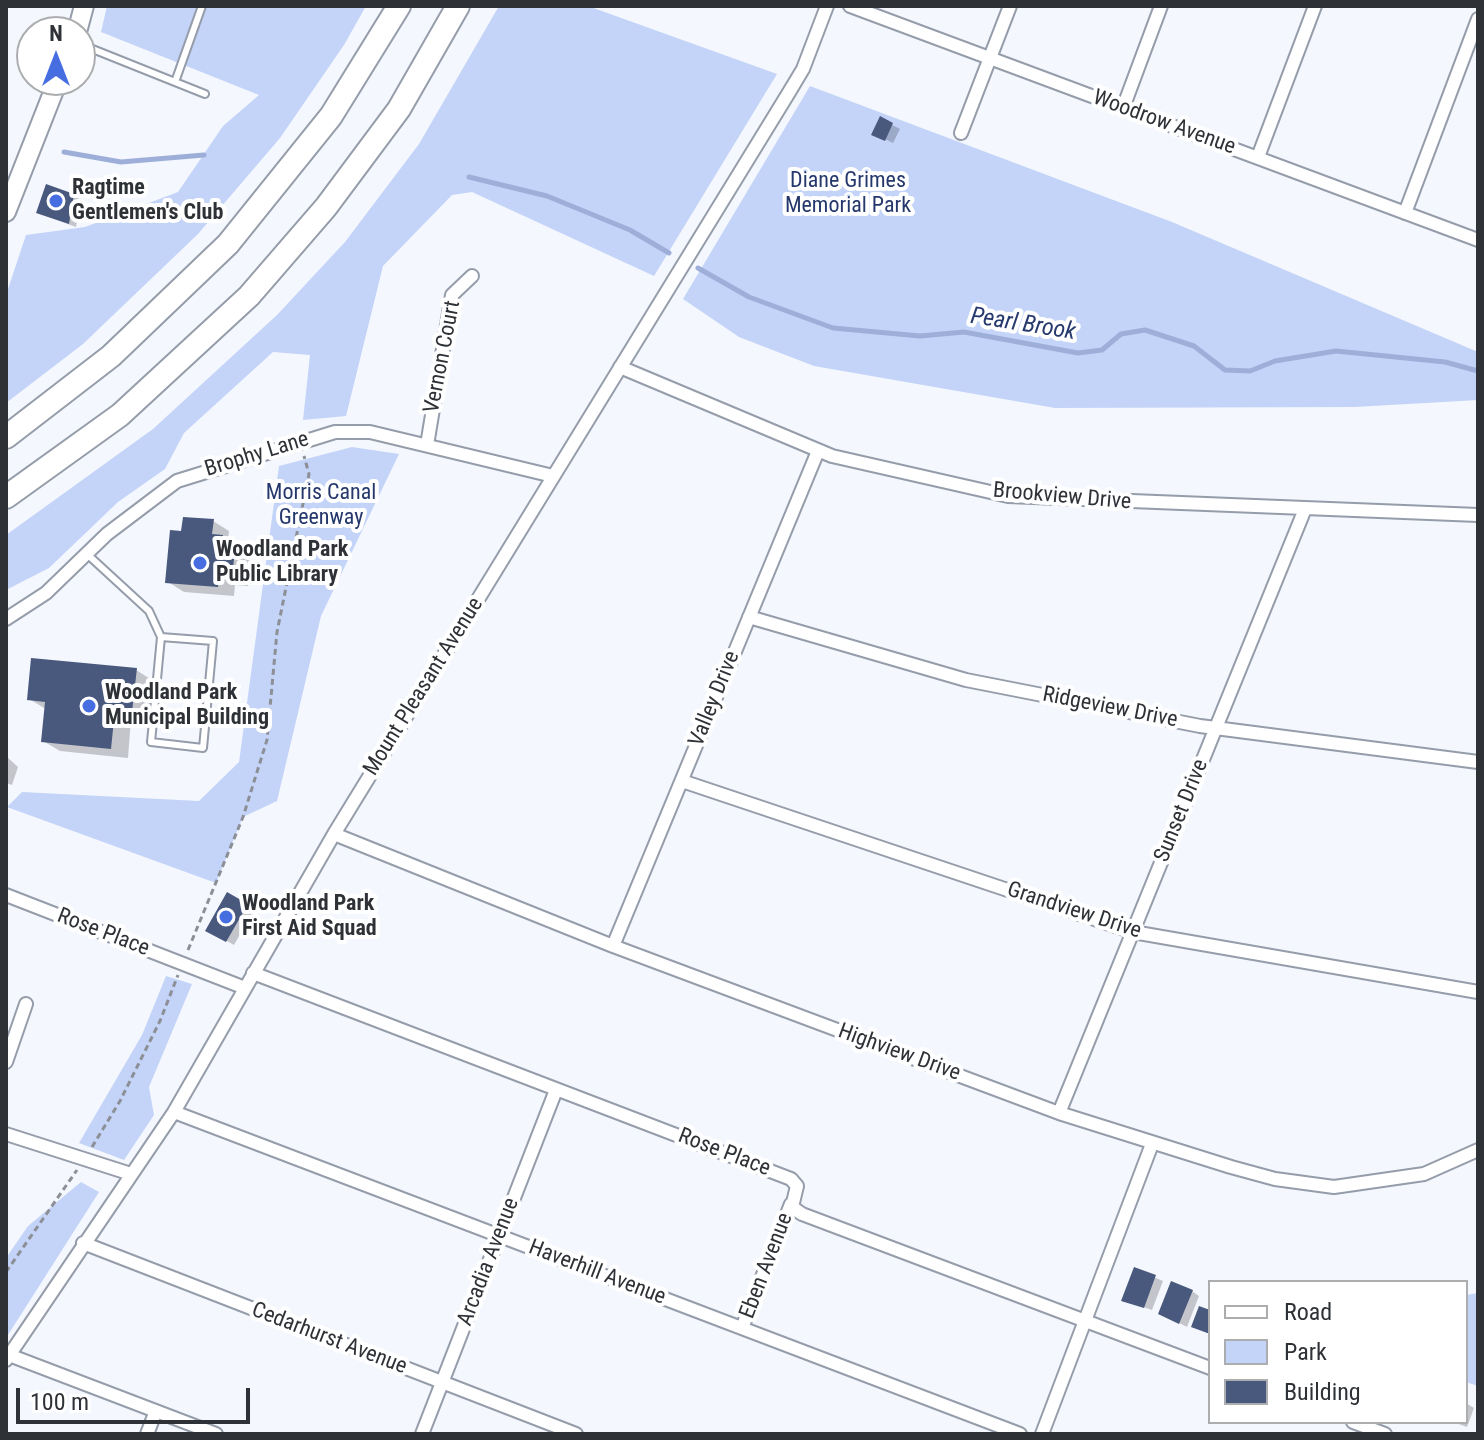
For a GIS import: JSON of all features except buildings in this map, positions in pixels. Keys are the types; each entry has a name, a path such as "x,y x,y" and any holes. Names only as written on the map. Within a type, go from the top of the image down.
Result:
{"highway":[{"path":"6,437 111,356 228,244 331,116 399,6"},
{"path":"6,497 120,415 249,296 326,207 399,109 458,6"}],"main road":[{"path":"6,212 52,96"}],"street":[{"name":"Mount Pleasant Avenue","path":"8,1357 174,1112 334,834 795,82 827,6"},
{"name":"Woodrow Avenue","path":"850,6 1478,240"},
{"path":"961,133 1010,6"},
{"path":"1123,108 1161,6"},
{"path":"1258,157 1315,6"},
{"path":"1405,213 1478,19"},
{"name":"Vernon Court","path":"427,445 452,295 472,276"},
{"name":"Brookview Drive","path":"620,367 818,451 1008,496 1478,515"},
{"name":"Brophy Lane","path":"6,619 46,593 142,505 177,481 300,442 351,431 427,445 553,476"},
{"name":"Valley Drive","path":"613,946 818,451"},
{"name":"Sunset Drive","path":"1059,1113 1305,509"},
{"name":"Ridgeview Drive","path":"749,617 922,670 1216,728 1478,762"},
{"name":"Grandview Drive","path":"682,781 1133,932 1478,992"},
{"name":"Highview Drive","path":"334,834 613,946 1059,1113 1152,1144 1275,1179 1334,1187 1424,1174 1478,1150"},
{"name":"Rose Place","path":"6,895 245,988"},
{"name":"Rose Place","path":"253,973 791,1179 797,1186 791,1204"},
{"path":"6,1062 26,1004"},
{"name":"Arcadia Avenue","path":"422,1434 556,1090"},
{"name":"Haverhill Avenue","path":"174,1112 1020,1434"},
{"path":"6,1134 131,1174"},
{"path":"1042,1434 1152,1144"},
{"path":"791,1204 802,1214 1208,1367"},
{"name":"Eben Avenue","path":"742,1328 791,1204"},
{"name":"Cedarhurst Avenue","path":"83,1243 576,1434"},
{"path":"8,1357 216,1434"},
{"path":"147,1434 156,1411"},
{"path":"1358,1424 1385,1434"}],"lane":[{"path":"175,82 202,6"},
{"path":"96,50 205,94"},
{"path":"87,554 149,611 161,637 151,742 203,748 213,641 161,637"}],"path":[{"path":"6,1272 120,1101 160,1021 243,817 267,740 277,632 309,474 300,442"}],"green space":[{"path":"107,6 366,6 344,45 280,138 198,234 83,344 6,403 6,295 26,235 85,227 178,192 223,126 259,95 101,32"},
{"path":"499,6 588,6 777,74 654,276 472,192 452,195 383,266 346,416 303,420 310,355 273,352 184,433 165,469 118,502 49,568 6,590 6,535 153,429 277,315 345,242 419,144"},
{"name":"Diane Grimes Memorial Park","path":"810,86 1172,222 1478,352 1478,400 1355,407 1055,408 814,366 739,337 683,299"},
{"name":"Morris Canal Greenway","path":"352,447 399,454 321,616 277,801 243,817 216,883 7,807 22,792 199,801 239,762 279,466"},
{"path":"166,976 192,984 149,1087 154,1115 124,1160 79,1143 142,1035"},
{"path":"81,1182 99,1192 6,1338 6,1258 28,1226"},
{"path":"1478,1293 1478,1386 1468,1383 1468,1295"}],"waterway":[{"name":"Pearl Brook","path":"64,152 121,162 204,155"},
{"name":"Pearl Brook","path":"469,177 547,196 630,230 669,253"},
{"name":"Pearl Brook","path":"698,268 749,297 833,328 920,336 964,332 1078,353 1102,350 1121,334 1145,330 1194,346 1225,370 1250,371 1275,361 1336,351 1445,362 1478,371"}],"place":[{"name":"Ragtime Gentlemen's Club","path":"56,201"},
{"name":"Woodland Park Public Library","path":"200,563"},
{"name":"Woodland Park Municipal Building","path":"89,706"},
{"name":"Woodland Park First Aid Squad","path":"226,917"}]}
